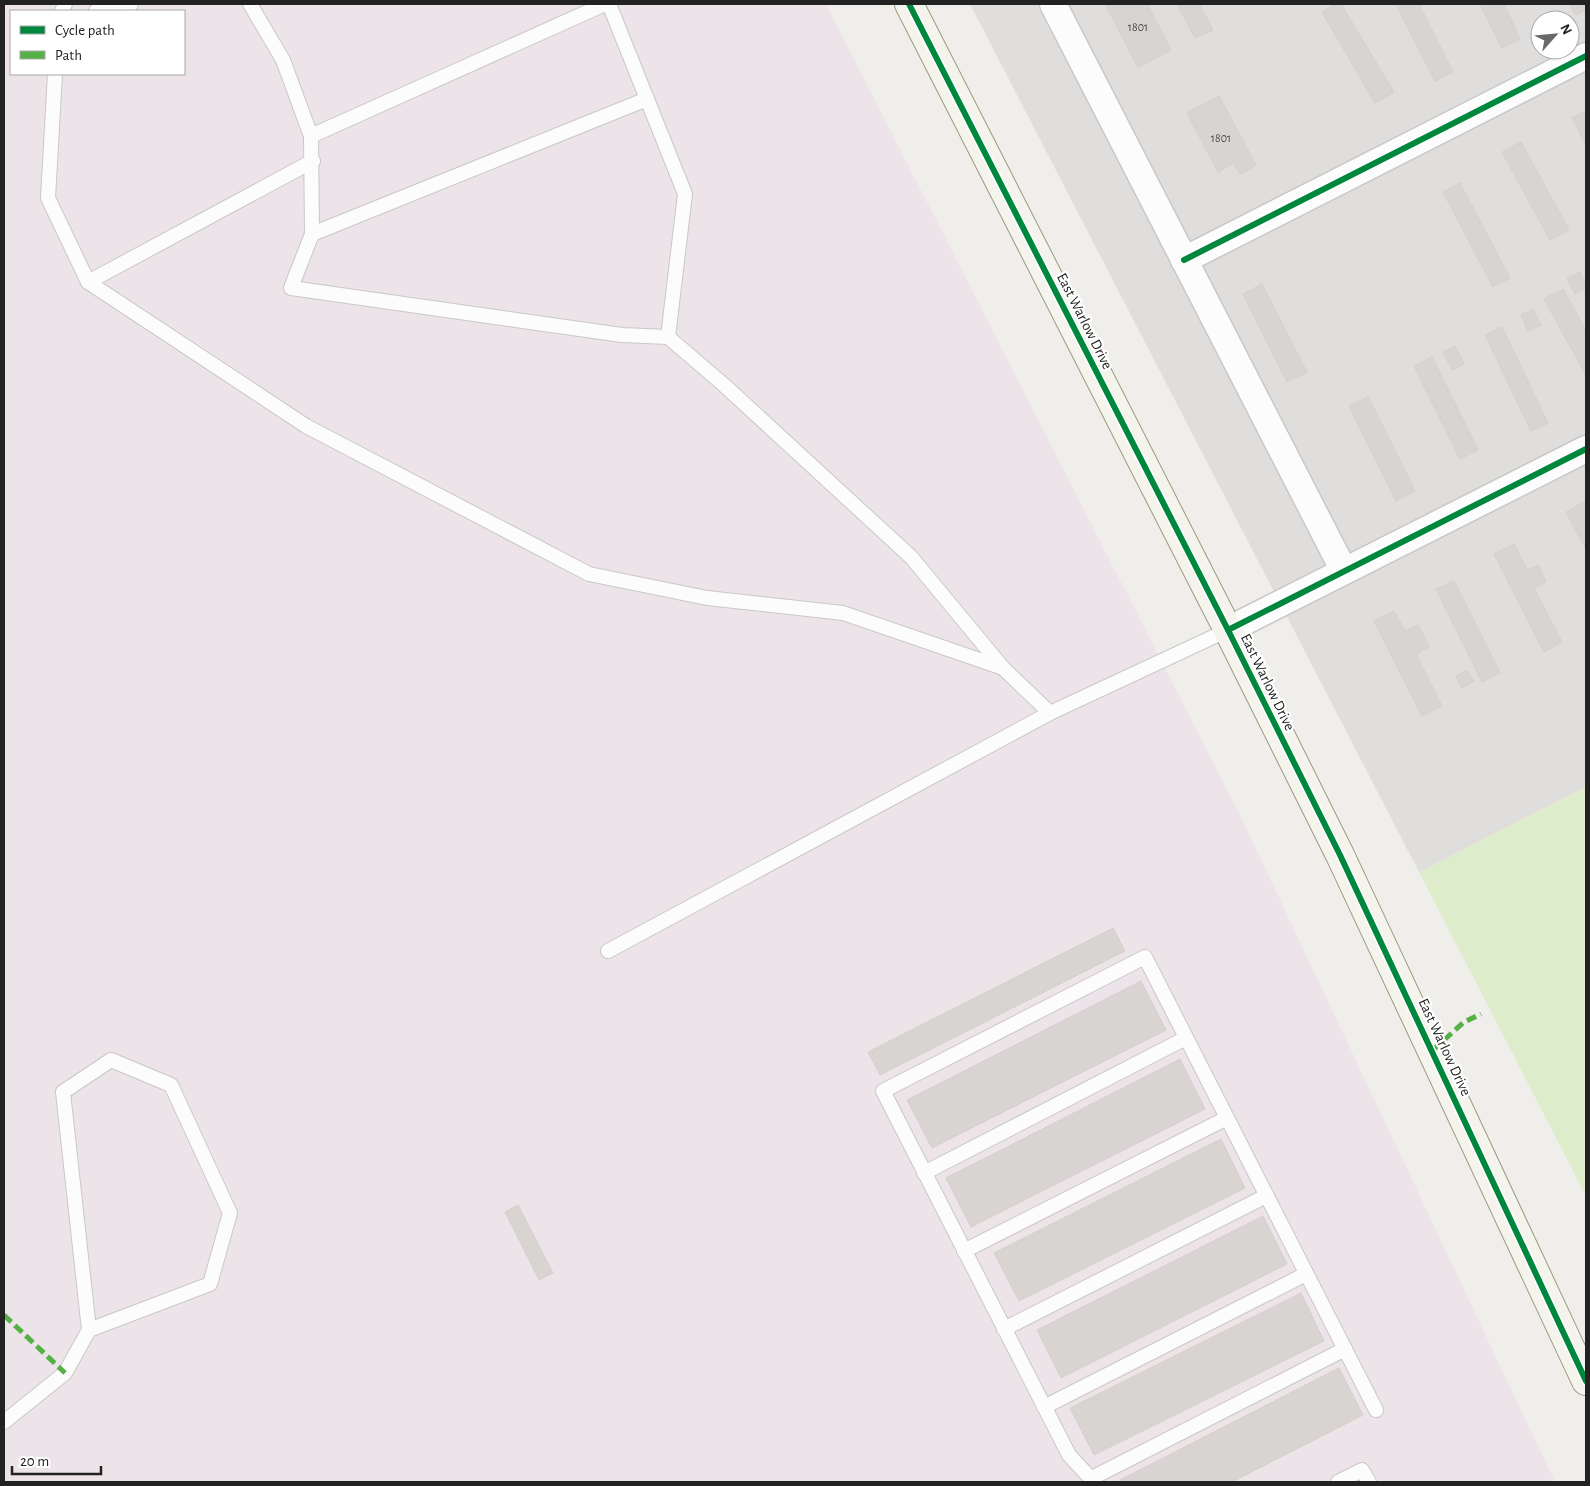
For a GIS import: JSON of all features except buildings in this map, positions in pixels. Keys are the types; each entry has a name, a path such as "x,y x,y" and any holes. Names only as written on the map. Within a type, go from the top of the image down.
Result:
{"street":[{"name":"East Warlow Drive","path":"910,4 1228,630 1420,1023 1586,1381"},
{"path":"1053,4 1344,571"},
{"path":"1184,260 1586,56"},
{"path":"1228,630 1586,449"}],"lane":[{"path":"101,10 131,4"},
{"path":"250,4 283,60 311,136 313,162 312,234 291,288 622,335 668,337 724,385 911,556 1003,668 1050,713"},
{"path":"311,136 607,4 685,194 668,337"},
{"path":"54,75 48,198 88,282 306,426 589,574 707,598 843,613 1003,668"},
{"path":"312,234 647,99"},
{"path":"88,282 313,162"},
{"path":"608,951 1050,713 1228,630"},
{"path":"1345,1349 1093,1480 1069,1455 883,1091 1145,957 1226,1118 1345,1349 1376,1410"},
{"path":"924,1172 1186,1038"},
{"path":"4,1422 65,1373 89,1330 62,1092 111,1060 171,1085 230,1213 210,1284 89,1330"},
{"path":"964,1251 1226,1118"},
{"path":"1004,1328 1266,1196"},
{"path":"1044,1407 1306,1274"},
{"path":"1338,1482 1362,1470 1369,1482"}],"shaded area":[{"path":"4,4 826,4 1241,817 1555,1482 4,1482"},
{"path":"970,4 1586,4 1586,787 1419,872"}],"green space":[{"path":"1586,787 1586,1196 1419,872"}],"marked path":[{"path":"1433,1050 1464,1022 1481,1014"},
{"path":"4,1315 65,1373"}],"cycle path":[{"path":"909,4 1228,630 1340,855 1586,1381"},
{"path":"1184,260 1586,56"},
{"path":"1228,630 1586,449"}]}
